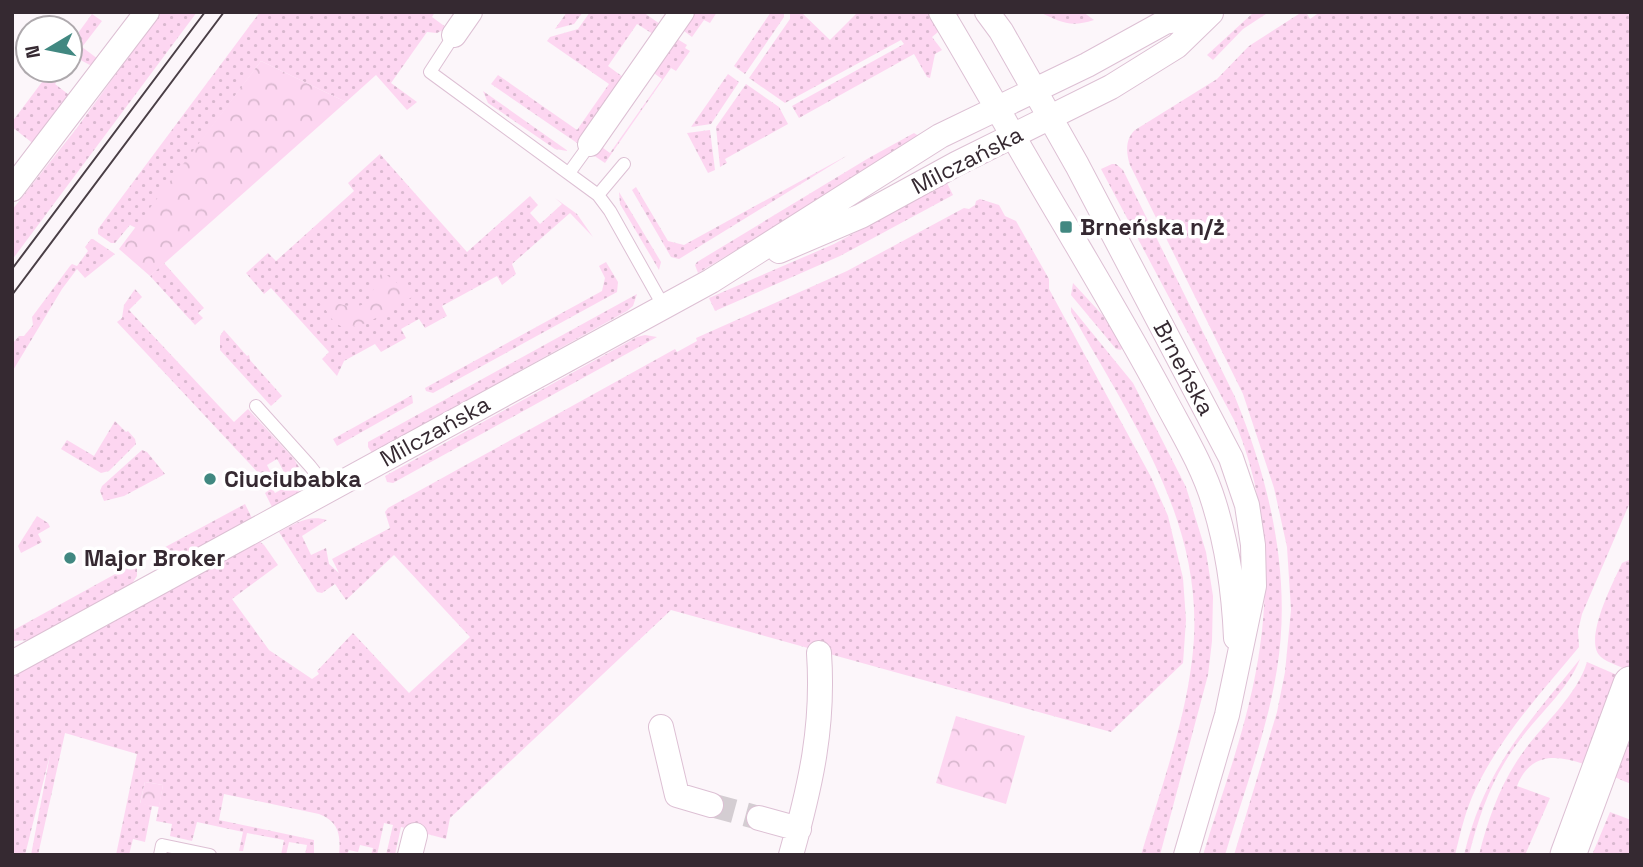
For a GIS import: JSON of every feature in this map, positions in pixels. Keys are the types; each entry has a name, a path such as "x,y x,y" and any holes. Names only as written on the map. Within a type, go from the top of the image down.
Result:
{"main road":[{"path":"1568,855 1631,684"}],"street":[{"path":"12,189 147,12"},
{"path":"454,35 470,12"},
{"path":"590,144 682,12"},
{"name":"Brneńska","path":"941,12 1122,319 1203,475 1213,500 1229,562 1233,589 1236,667"},
{"name":"Brneńska","path":"987,12 1035,90 1231,458 1247,505 1253,545 1254,586 1250,613 1227,715 1186,855"},
{"name":"Milczańska","path":"711,281 861,216 1111,87 1177,46 1210,13"},
{"name":"Milczańska","path":"12,663 711,281 940,136 1087,65 1165,22 1210,13"},
{"path":"791,855 809,790 820,728 819,653"},
{"path":"662,726 677,795 711,805"},
{"path":"759,818 799,829"}],"lane":[{"path":"454,35 429,72 598,195 610,211 664,307"},
{"path":"569,173 590,144"},
{"path":"598,195 624,164"},
{"path":"256,406 329,490"},
{"path":"160,855 162,845 210,855"}],"green space":[{"path":"161,12 197,12 12,260 12,210 76,129"},
{"path":"260,12 435,12 432,17 447,28 437,33 427,32 391,83 417,102 407,110 376,75 346,102 261,61 136,228 130,225 115,243 111,243 98,234 98,229"},
{"path":"567,12 583,12 574,24 555,29"},
{"path":"590,12 643,12 660,24 653,34 637,24 608,66 623,77 577,143 491,84 498,75 577,130 609,84 547,41 550,37 578,29"},
{"path":"692,12 717,12 710,23 704,20 692,37 680,28"},
{"path":"771,12 784,12 784,17 745,74 734,66"},
{"path":"790,12 801,12 830,40 858,12 962,12 932,37 942,50 935,54 930,78 914,54 799,118 792,106 904,44 901,40 785,103 749,78 790,19"},
{"path":"1039,12 1083,12 1094,20 1072,24"},
{"path":"1254,12 1269,12 1243,29 1213,60 1207,55"},
{"path":"1306,12 1310,19 1320,12 1631,12 1631,500 1582,614 1578,631 1579,647 1520,718 1482,776 1469,804 1455,855 1234,855 1277,712 1285,672 1291,610 1287,547 1274,488 1243,394 1130,165 1127,146 1135,130 1217,79 1249,46"},
{"path":"92,14 102,21 84,44 84,25"},
{"path":"674,37 687,45 685,48 690,51 676,71 671,68 605,163 593,155 599,145 610,153 662,79 651,71"},
{"path":"84,48 98,59 92,66 84,62"},
{"path":"261,61 346,102 150,276 119,249"},
{"path":"728,74 739,82 711,124 691,127"},
{"path":"40,84 55,84 73,98 35,145 12,127 12,122"},
{"path":"746,84 779,107 788,124 725,159 727,163 720,167 716,127"},
{"path":"483,91 568,151 555,149 488,103"},
{"path":"710,130 715,170 708,173 687,133"},
{"path":"914,133 922,138 698,273 695,265 697,262"},
{"path":"380,154 467,252 530,196 538,205 530,213 540,224 562,204 555,198 577,214 593,237 570,213 512,264 516,274 502,285 497,276 442,306 447,316 425,328 419,319 401,329 406,338 381,352 375,344 344,361 337,376 322,359 329,352 271,288 264,294 246,273 268,253 276,261 354,191 348,183"},
{"path":"848,155 679,259 671,257 632,190 636,187 668,241 684,245"},
{"path":"1112,164 1123,170 1235,397 1258,462 1275,530 1282,600 1277,669 1261,739 1225,855 1203,855 1243,729 1259,653 1265,585 1261,518 1255,484 1234,420 1101,169"},
{"path":"947,183 953,195 840,256 715,311 709,298 834,244"},
{"path":"619,192 661,262 659,270 620,204"},
{"path":"980,199 999,205 1005,216 1016,221 1049,279 1049,289 1151,477 1168,516 1183,578 1186,620 1183,663 1111,732 671,610 450,818 446,839 401,827 395,855 386,855 393,825 384,823 377,855 371,855 373,848 360,845 358,852 349,850 347,855 339,855 340,841 337,830 326,817 224,794 219,820 314,840 314,855 305,855 307,845 289,842 286,855 281,855 284,840 247,833 243,851 239,851 243,832 197,822 192,841 170,836 172,824 156,821 163,785 145,782 140,803 152,806 145,842 133,839 129,855 116,855 137,754 65,733 38,855 31,855 50,755 25,855 12,855 12,676 259,541 278,565 232,599 269,650 312,679 353,633 409,693 470,637 394,555 346,600 335,584 322,593 317,592 279,532 308,519 327,520 302,536 311,555 326,548 329,564 339,573 332,559 390,528 385,512 388,508 675,349 677,352 697,341 696,338 847,271 964,208 969,209"},
{"path":"91,239 115,254 85,278 77,269 12,372 12,344 19,336 24,336 33,325 32,317 70,266 77,266 88,251 85,247"},
{"path":"606,262 618,282 617,292 433,393 426,391 425,388 602,291 605,278 599,266"},
{"path":"164,263 204,308 198,313 203,318 195,325 150,276"},
{"path":"381,274 388,276 414,296 359,325 343,327 335,322 319,297 358,306 368,300"},
{"path":"1073,283 1108,321 1123,346 1121,350 1116,349 1071,295"},
{"path":"135,289 142,297 129,310 234,422 248,409 299,467 285,474 277,459 267,465 271,473 268,477 262,477 117,322 122,318 124,305"},
{"path":"637,294 633,306 627,311 372,453 368,447 368,442"},
{"path":"1071,307 1133,383 1186,487 1206,552 1213,596 1208,675 1160,855 1141,855 1171,758 1188,685 1194,611 1189,565 1177,520 1161,477 1141,435 1071,312"},
{"path":"224,330 247,356 249,355 250,360 282,396 271,406 220,350 220,336"},
{"path":"645,335 657,337 393,483 387,482 385,476"},
{"path":"412,395 413,403 337,446 333,439"},
{"path":"115,421 128,431 136,444 109,471 101,473 61,449 67,440 94,456"},
{"path":"142,450 147,452 165,474 124,496 104,501 100,491 102,486"},
{"path":"303,478 298,493 272,507 265,493 272,488 275,493"},
{"path":"245,504 252,518 179,558 167,559 156,552"},
{"path":"37,516 50,527 38,534 42,542 21,553 18,546"},
{"path":"1631,559 1631,671 1601,657 1596,649 1595,638 1601,611 1622,563"},
{"path":"137,562 137,576 131,585 31,640 12,641 12,631"},
{"path":"1580,659 1562,690 1503,764 1483,808 1469,855 1464,855 1483,797 1496,772 1525,728"},
{"path":"1587,662 1631,681 1631,784 1568,760 1553,758 1538,761 1526,770 1517,786 1550,798 1525,855 1479,855 1491,815 1507,778 1529,744 1575,687"},
{"path":"956,716 1025,736 1006,804 936,783"},
{"path":"145,782 163,785 159,807 140,804"},
{"path":"1610,812 1631,820 1631,855 1592,855"}],"tunnel":[{"path":"711,805 759,818"}],"tram line":[{"path":"12,269 205,12"},
{"path":"12,295 224,12"}],"place":[{"name":"Brneńska n/ż","path":"1066,227"},
{"name":"Ciuciubabka","path":"210,479"},
{"name":"Major Broker","path":"70,558"}]}
